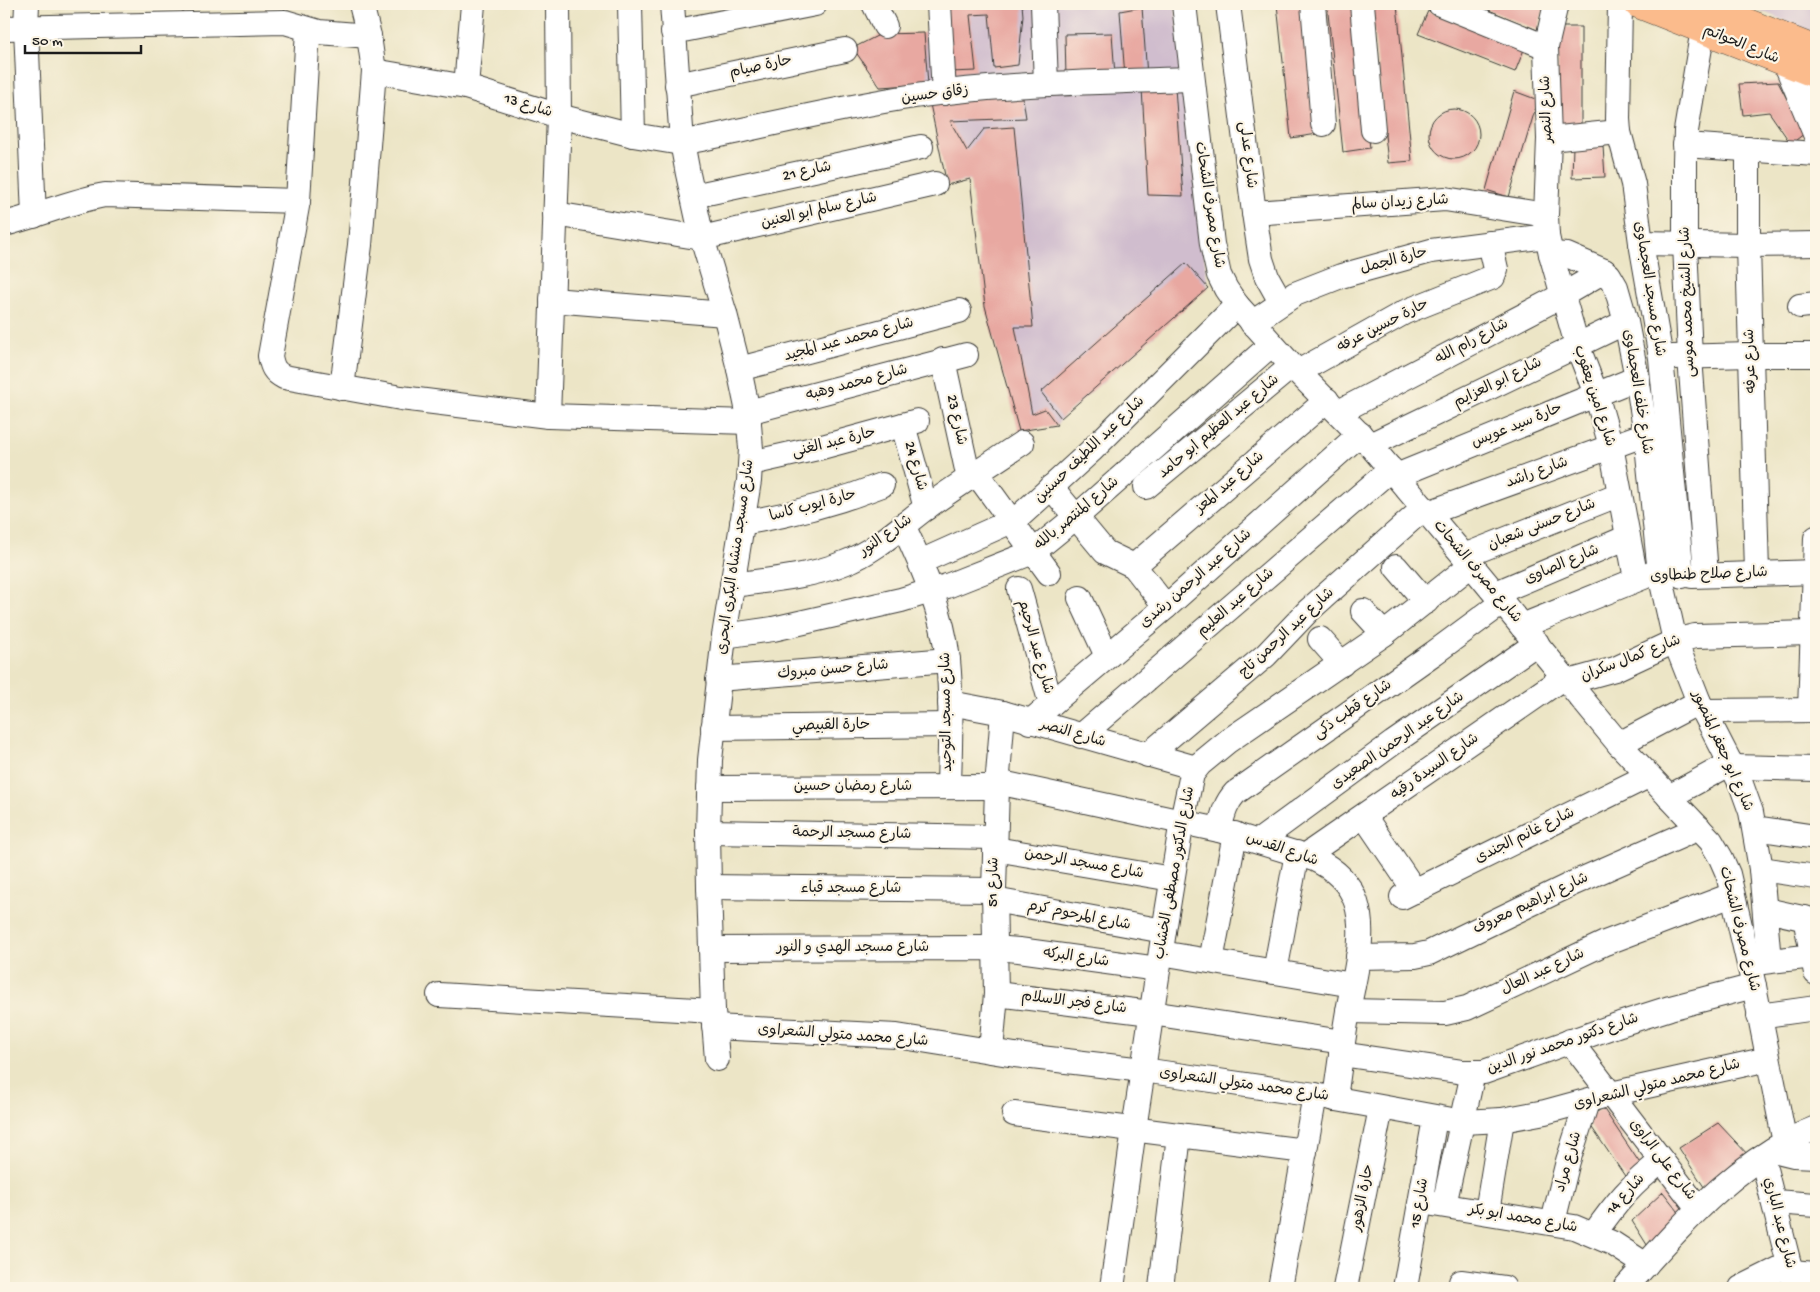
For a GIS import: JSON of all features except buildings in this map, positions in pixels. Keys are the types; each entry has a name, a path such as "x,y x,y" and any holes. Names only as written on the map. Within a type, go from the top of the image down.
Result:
{"main road":[{"name":"شارع الحواتم","path":"1638,4 1701,17 1816,50"},
{"name":"شارع الحواتم","path":"1701,17 1785,62 1816,74"}],"street":[{"path":"27,4 15,28 34,216"},
{"path":"342,388 360,246 374,70 369,36 361,4"},
{"path":"466,88 473,4"},
{"path":"548,416 559,116 558,4"},
{"path":"630,4 633,135"},
{"name":"شارع مسجد منشاه البكرى البحرى","path":"672,4 682,142 702,238 725,314 738,369 748,417 751,463 718,679 709,788 709,888 713,1019 717,1058"},
{"path":"673,32 815,4"},
{"path":"874,4 885,26"},
{"path":"939,4 944,93"},
{"path":"1043,4 1046,84"},
{"name":"شارع مصرف الشحات","path":"1184,4 1215,259 1226,289 1237,306 1252,323 1365,440 1468,560 1620,744 1711,841 1728,874 1732,895 1757,970 1759,1016 1768,1059 1773,1150"},
{"name":"شارع عدلى","path":"1228,4 1254,213 1264,268 1282,302"},
{"path":"1313,4 1323,124"},
{"path":"1362,4 1373,130"},
{"path":"1440,4 1546,46"},
{"name":"شارع النصر","path":"1548,235 1549,138 1546,46 1556,4"},
{"name":"شارع مسجد العجماوى","path":"1620,4 1617,102 1619,132 1633,184 1661,358 1671,575"},
{"name":"شارع الشيخ محمد موسى","path":"1701,17 1685,145 1685,244 1690,357 1706,575"},
{"path":"15,28 285,22 319,32 369,36"},
{"path":"4,224 89,198 105,195 298,200 308,30"},
{"name":"حارة صيام","path":"677,85 845,50"},
{"path":"1785,62 1816,136"},
{"name":"شارع 13","path":"374,70 466,88 559,116 633,135 682,142"},
{"name":"زقاق حسين","path":"682,142 862,105 944,93 1046,84 1192,79"},
{"path":"1549,138 1619,132"},
{"path":"1685,145 1816,154"},
{"name":"شارع 21","path":"692,196 921,147"},
{"name":"شارع عرفه","path":"1748,149 1748,245 1757,573"},
{"name":"شارع سالم ابو العنين","path":"702,238 935,184"},
{"name":"شارع زيدان سالم","path":"1254,213 1445,199 1548,235"},
{"name":"شارع محمد وهبه","path":"298,200 270,356 272,366 277,374 284,377 401,398 548,416 748,417 966,355"},
{"path":"555,214 702,238"},
{"path":"1548,235 1567,255 1604,271"},
{"name":"حارة الجمل","path":"1252,323 1282,302 1311,286 1341,276 1431,251 1548,235"},
{"name":"شارع امين يعقوب","path":"1548,235 1577,344 1596,394 1611,446 1636,579"},
{"name":"حارة حسين عرفه","path":"1295,369 1405,312 1493,277 1496,269 1490,243"},
{"path":"1641,243 1816,244"},
{"name":"شارع رام الله","path":"1333,406 1563,294 1604,271"},
{"name":"شارع خلف العجماوى","path":"1604,271 1609,275 1616,287 1626,322 1671,575"},
{"path":"552,300 725,314"},
{"name":"شارع عبد اللطيف حسنين","path":"920,562 1011,521 1022,514 1091,451 1237,306"},
{"name":"شارع محمد عبد المجيد","path":"738,369 959,311"},
{"name":"شارع ابو العزايم","path":"1365,440 1626,322"},
{"name":"شارع المنتصر بالله","path":"724,636 773,628 901,600 931,591 1033,552 1076,517 1272,344"},
{"path":"1661,358 1751,355 1816,356"},
{"name":"شارع 23","path":"944,360 973,476"},
{"name":"شارع عبد العظيم ابو حامد","path":"1146,487 1295,369"},
{"name":"حارة سيد عويس","path":"1393,472 1637,378"},
{"name":"شارع عبد المعز","path":"1134,566 1333,406"},
{"name":"حارة عبد الغنى","path":"751,463 822,447 910,423"},
{"name":"شارع 24","path":"910,423 926,508"},
{"name":"شارع راشد","path":"1426,510 1646,434"},
{"name":"شارع عبد الرحمن رشدى","path":"1030,722 1365,440"},
{"name":"شارع النور","path":"732,585 786,579 820,571 866,554 926,508 1022,442"},
{"name":"شارع عبد العليم","path":"1081,736 1393,472"},
{"path":"973,476 1011,521 1049,573"},
{"name":"حارة ايوب كاسا","path":"742,523 808,510 855,496 882,485"},
{"path":"1051,487 1105,552 1134,566 1166,606"},
{"name":"شارع حسنى شعبان","path":"1468,560 1620,494"},
{"name":"شارع عبد الرحمن تاج","path":"1148,756 1266,655 1308,611 1426,510"},
{"name":"شارع مسجد التوحيد","path":"903,525 931,591 948,660 950,714 948,786"},
{"name":"شارع الصاوى","path":"1499,598 1628,537"},
{"path":"1620,744 1701,706 1813,710 1816,540"},
{"name":"شارع الدكتور مصطفى الخشاب","path":"1112,1288 1151,1013 1190,780 1196,768 1204,760 1252,724 1384,634 1426,602 1468,560"},
{"path":"1396,567 1426,602"},
{"name":"شارع صلاح طنطاوى","path":"1530,634 1636,579 1650,574 1706,575 1757,573 1815,583"},
{"name":"شارع ابو جعفر المنصور","path":"1671,575 1675,641 1701,706 1747,798 1755,828 1766,910 1757,970"},
{"name":"شارع عبد الرحيم","path":"1018,590 1052,704"},
{"path":"1080,598 1107,656"},
{"name":"شارع قطب ذكى","path":"1211,961 1227,832 1224,809 1228,800 1235,793 1434,653 1499,598"},
{"path":"1363,611 1384,634"},
{"name":"شارع عبد الرحمن الصعيدى","path":"1259,841 1393,743 1530,634"},
{"name":"شارع كمال سكران","path":"1566,680 1615,669 1675,641 1705,635 1814,640"},
{"path":"1320,639 1342,664"},
{"name":"شارع حسن مبروك","path":"718,679 948,660"},
{"name":"شارع السيدة رقيه","path":"1301,855 1364,816 1566,680"},
{"name":"شارع النصر","path":"950,714 1003,713 1148,756 1196,768"},
{"name":"شارع 51","path":"991,1051 996,994 994,895 997,785 1003,713"},
{"name":"حارة القبيصي","path":"713,728 950,714"},
{"path":"1669,797 1732,765 1816,770"},
{"name":"شارع غانم الجندى","path":"1364,816 1408,894 1648,776"},
{"name":"شارع القدس","path":"997,785 1182,821 1259,841 1327,865 1339,875 1348,887 1355,900 1359,916 1358,957 1342,1048 1305,1151 1280,1288"},
{"name":"شارع رمضان حسين","path":"709,788 997,785"},
{"name":"شارع ابراهيم معروف","path":"1358,957 1415,956 1429,953 1574,883 1699,828"},
{"path":"1755,828 1816,837"},
{"name":"شارع مسجد الرحمة","path":"708,832 995,843"},
{"name":"شارع مسجد الرحمن","path":"995,843 1172,879"},
{"path":"1275,972 1301,855"},
{"path":"1761,869 1816,877"},
{"name":"شارع مسجد قباء","path":"709,888 994,895"},
{"name":"شارع المرحوم كرم","path":"994,895 1161,951"},
{"name":"شارع عبد العال","path":"1348,1011 1445,1013 1467,1008 1606,943 1732,895"},
{"path":"1766,910 1811,919 1814,965"},
{"name":"شارع البركه","path":"994,948 1019,950 1161,951"},
{"name":"شارع مسجد الهدي و النور","path":"712,949 994,948"},
{"path":"1161,951 1353,985"},
{"name":"شارع دكتور محمد نور الدين","path":"1342,1048 1474,1073 1494,1070 1570,1041 1670,1008 1757,970 1814,965"},
{"name":"شارع فجر الاسلام","path":"996,994 1151,1013 1342,1048"},
{"name":"شارع محمد متولي الشعراوى","path":"439,995 897,1036 991,1051 1143,1070 1325,1097 1463,1122 1502,1120 1768,1059"},
{"path":"1759,1016 1816,1008"},
{"name":"شارع على الراوى","path":"1570,1041 1698,1208"},
{"path":"1444,1205 1474,1073"},
{"name":"شارع مراد","path":"1553,1222 1568,1161 1587,1102"},
{"name":"حارة الزهور","path":"1346,1288 1381,1108"},
{"path":"1014,1114 1305,1151"},
{"name":"شارع 15","path":"1406,1288 1435,1118"},
{"path":"1487,1212 1502,1120"},
{"path":"1626,1288 1698,1208 1727,1183 1773,1150 1816,1128"},
{"path":"1161,1288 1178,1135"},
{"path":"1773,1150 1794,1155 1816,1156"},
{"name":"شارع عبد الباري","path":"1773,1150 1775,1202 1791,1275"},
{"name":"شارع 14","path":"1594,1234 1625,1193 1642,1176 1662,1161"},
{"name":"شارع محمد ابو بكر","path":"1421,1202 1553,1222 1574,1227 1594,1234 1624,1250 1646,1265"},
{"path":"1775,1202 1816,1205"},
{"path":"1741,1288 1791,1275 1816,1274"},
{"path":"1461,1282 1504,1288"}],"shaded area":[{"path":"939,4 1175,4 1208,288 1062,418 1057,425 1019,431 985,306 970,180 947,185 928,84 924,33"},
{"path":"1745,4 1816,4 1816,34"}]}
